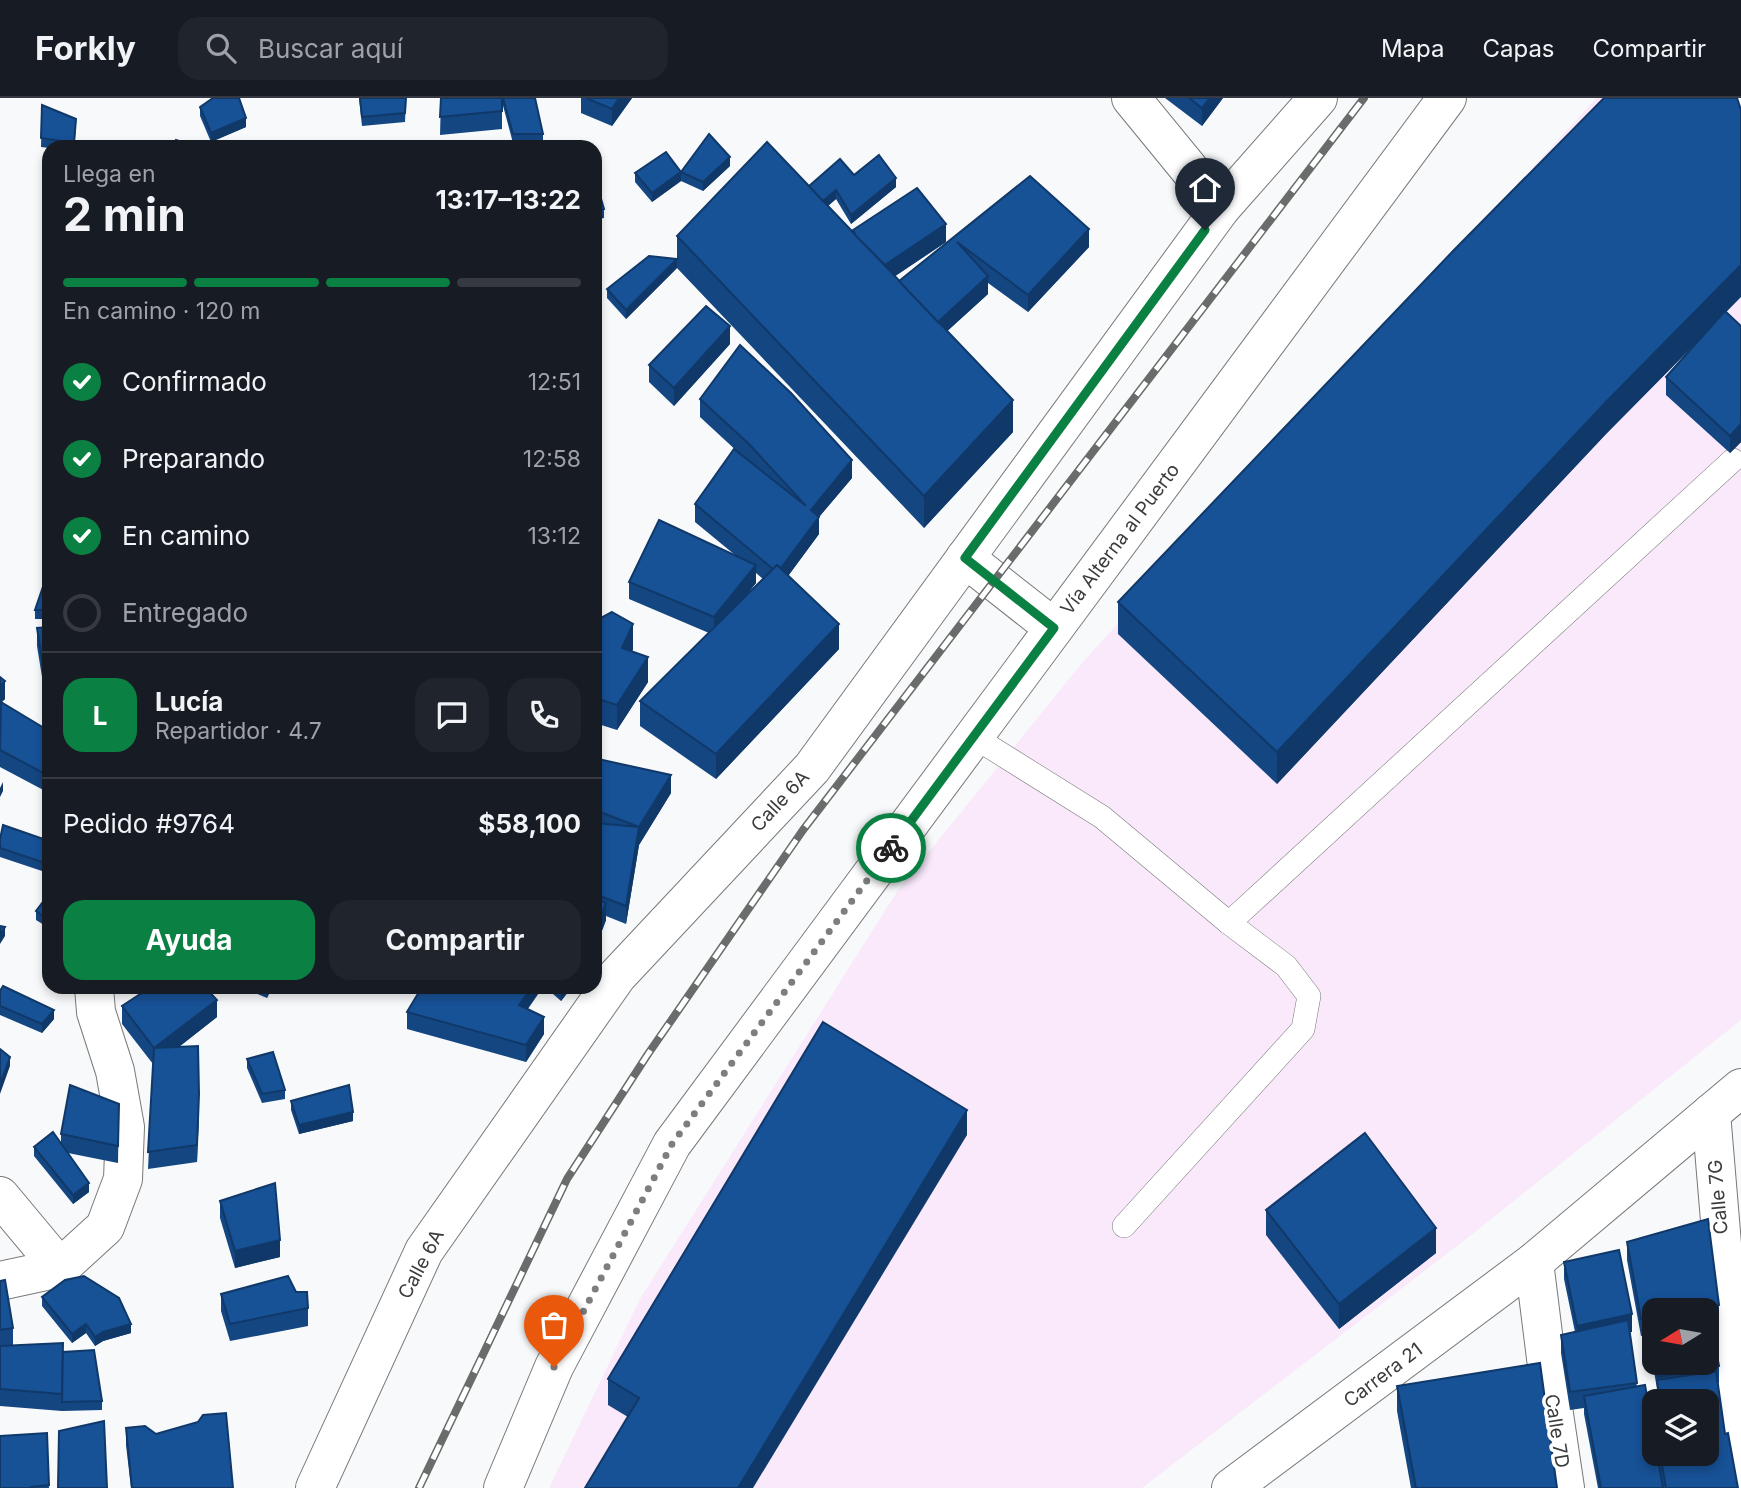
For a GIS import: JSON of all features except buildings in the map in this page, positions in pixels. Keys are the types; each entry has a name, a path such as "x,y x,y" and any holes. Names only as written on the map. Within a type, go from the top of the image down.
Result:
{"street":[{"path":"1130,98 1221,208"},
{"name":"Calle 6A","path":"315,1488 424,1251 617,976 812,768 1221,208 1318,98"},
{"name":"Vía Alterna al Puerto","path":"503,1488 554,1367 672,1144 1447,98"},
{"path":"965,558 1054,628"},
{"path":"0,1281 60,1268 105,1227 123,1179 125,1127 116,1071 96,1012 95,994"},
{"name":"Carrera 21","path":"1231,1488 1535,1262 1741,1088"},
{"name":"Calle 7G","path":"1711,1113 1740,1460"},
{"path":"0,1196 60,1268"},
{"name":"Calle 7D","path":"1535,1262 1565,1488"}],"lane":[{"path":"1229,923 1733,460"},
{"path":"974,737 1102,817 1229,923 1286,966 1309,996 1303,1029 1124,1226"}],"shaded area":[{"path":"1596,98 1732,98 1741,122 1741,1020 1470,1236 1142,1488 549,1488 640,1299 898,890 1082,663"}],"railway":[{"path":"419,1488 567,1179 648,1054 803,830 1364,98"}],"way so far":[{"path":"554,1367 672,1144 891,848"}],"route":[{"path":"891,848 1054,628 965,558 1205,230"}]}
